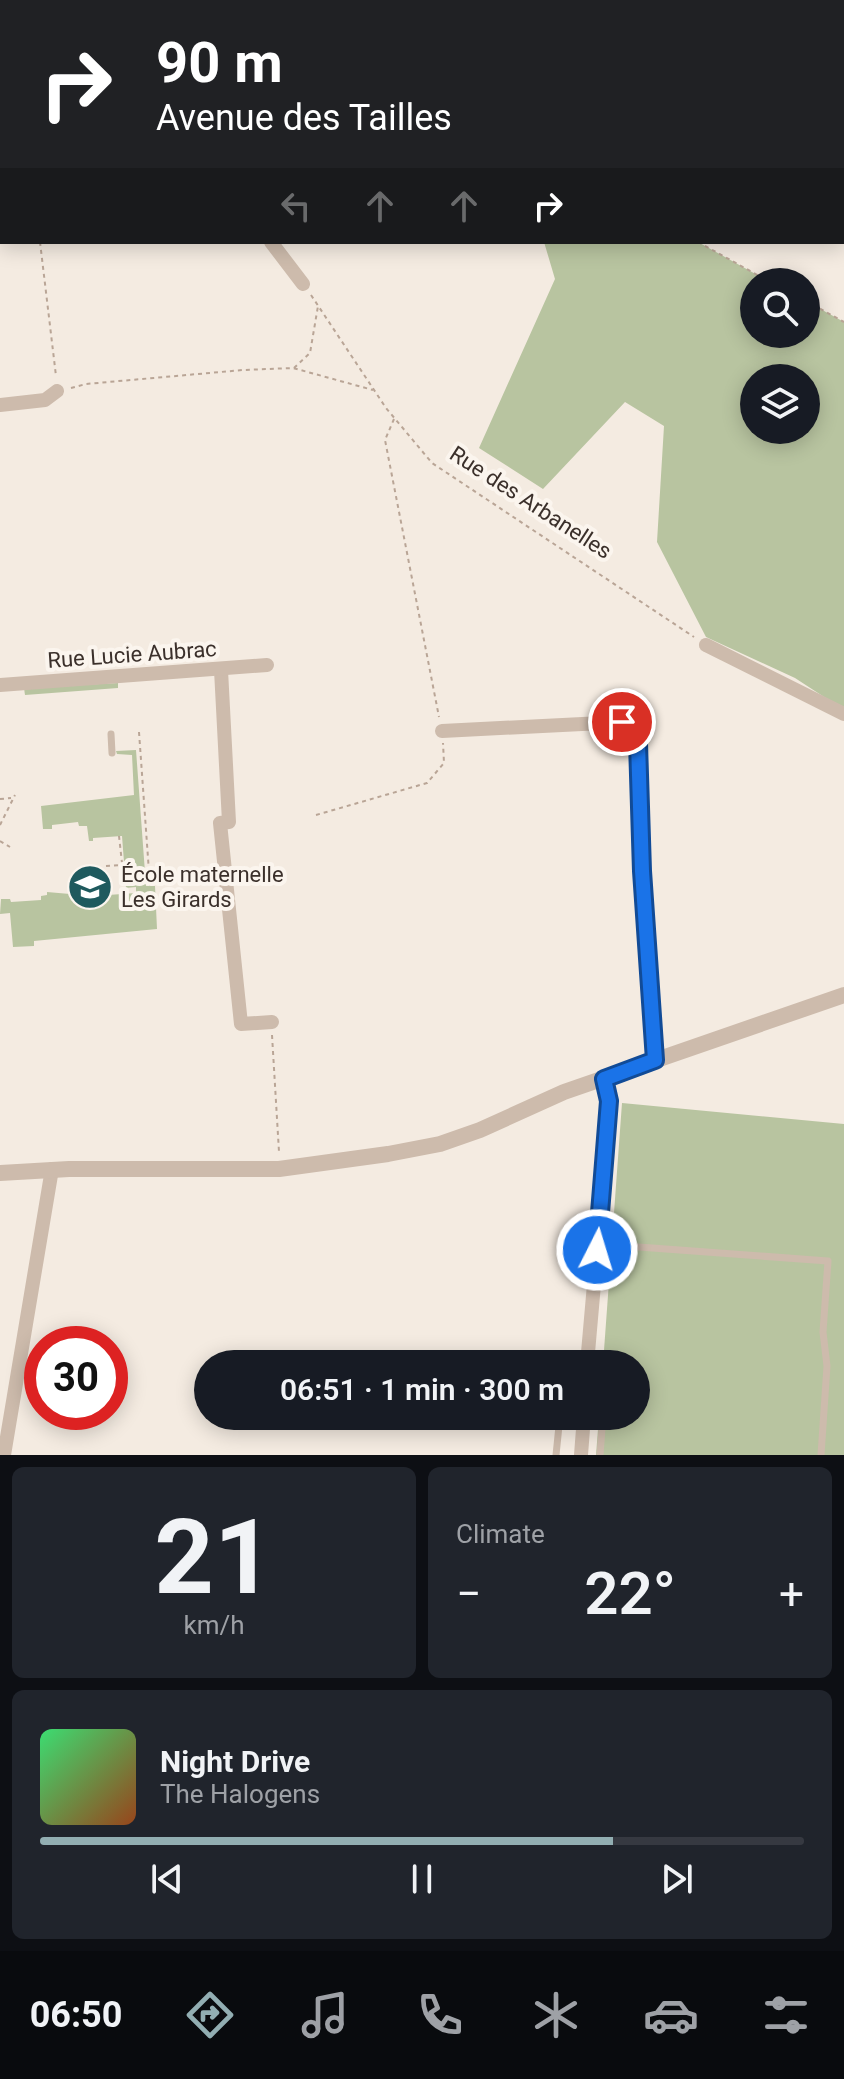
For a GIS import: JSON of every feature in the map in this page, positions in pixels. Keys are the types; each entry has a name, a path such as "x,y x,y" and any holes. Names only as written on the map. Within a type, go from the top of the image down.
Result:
{"street":[{"path":"273,244 303,284"},
{"path":"0,405 45,400 57,391"},
{"path":"706,645 844,714"},
{"name":"Rue Lucie Aubrac","path":"0,685 267,665"},
{"path":"221,670 229,822 220,823 241,1024 272,1022"},
{"path":"442,731 622,722 632,726 638,743 642,871 655,1060"},
{"path":"0,1173 52,1169 279,1169 440,1144 495,1124 564,1092 844,995"},
{"path":"588,1350 609,1101 604,1079"},
{"path":"4,1455 52,1169"},
{"path":"0,1180 28,1172"},
{"path":"581,1455 583,1430"}],"lane":[{"path":"111,734 112,753"},
{"path":"598,1244 828,1261 823,1332 827,1366 821,1455"},
{"path":"556,1455 559,1430"},
{"path":"600,1455 602,1430"}],"path":[{"path":"40,244 57,391 86,384 293,368 374,390"},
{"path":"702,244 745,268"},
{"name":"Rue des Arbanelles","path":"303,284 394,418 432,463 706,645"},
{"path":"293,368 310,353 318,306"},
{"path":"820,309 844,322"},
{"path":"316,815 427,783 444,763 442,731 385,440 394,418"},
{"path":"139,732 150,886"},
{"path":"0,799 14,796 0,825"},
{"path":"119,836 124,893"},
{"path":"0,841 10,847"},
{"path":"106,866 122,865"},
{"path":"272,1022 279,1169"}],"green space":[{"path":"545,244 702,244 745,268 740,268 740,348 820,348 820,309 844,322 844,710 795,678 706,637 657,542 664,426 625,402 543,489 479,448 555,279"},
{"path":"118,683 118,688 25,695 24,688"},
{"path":"136,750 146,886 155,886 157,929 34,941 34,946 13,947 10,913 0,914 1,899 10,899 11,902 41,900 47,892 70,894 92,888 94,896 136,893 136,887 126,888 122,836 89,841 87,826 79,826 78,822 43,829 41,806 134,795 132,755 117,754 116,751"},
{"path":"622,1103 844,1124 844,1455 596,1455 598,1430 650,1430 650,1350 604,1350"}],"place":[{"name":"École maternelle Les Girards","path":"90,887"}],"route":[{"path":"597,1250 609,1101 604,1079 655,1060 642,871 638,743 632,726 622,722"}]}
